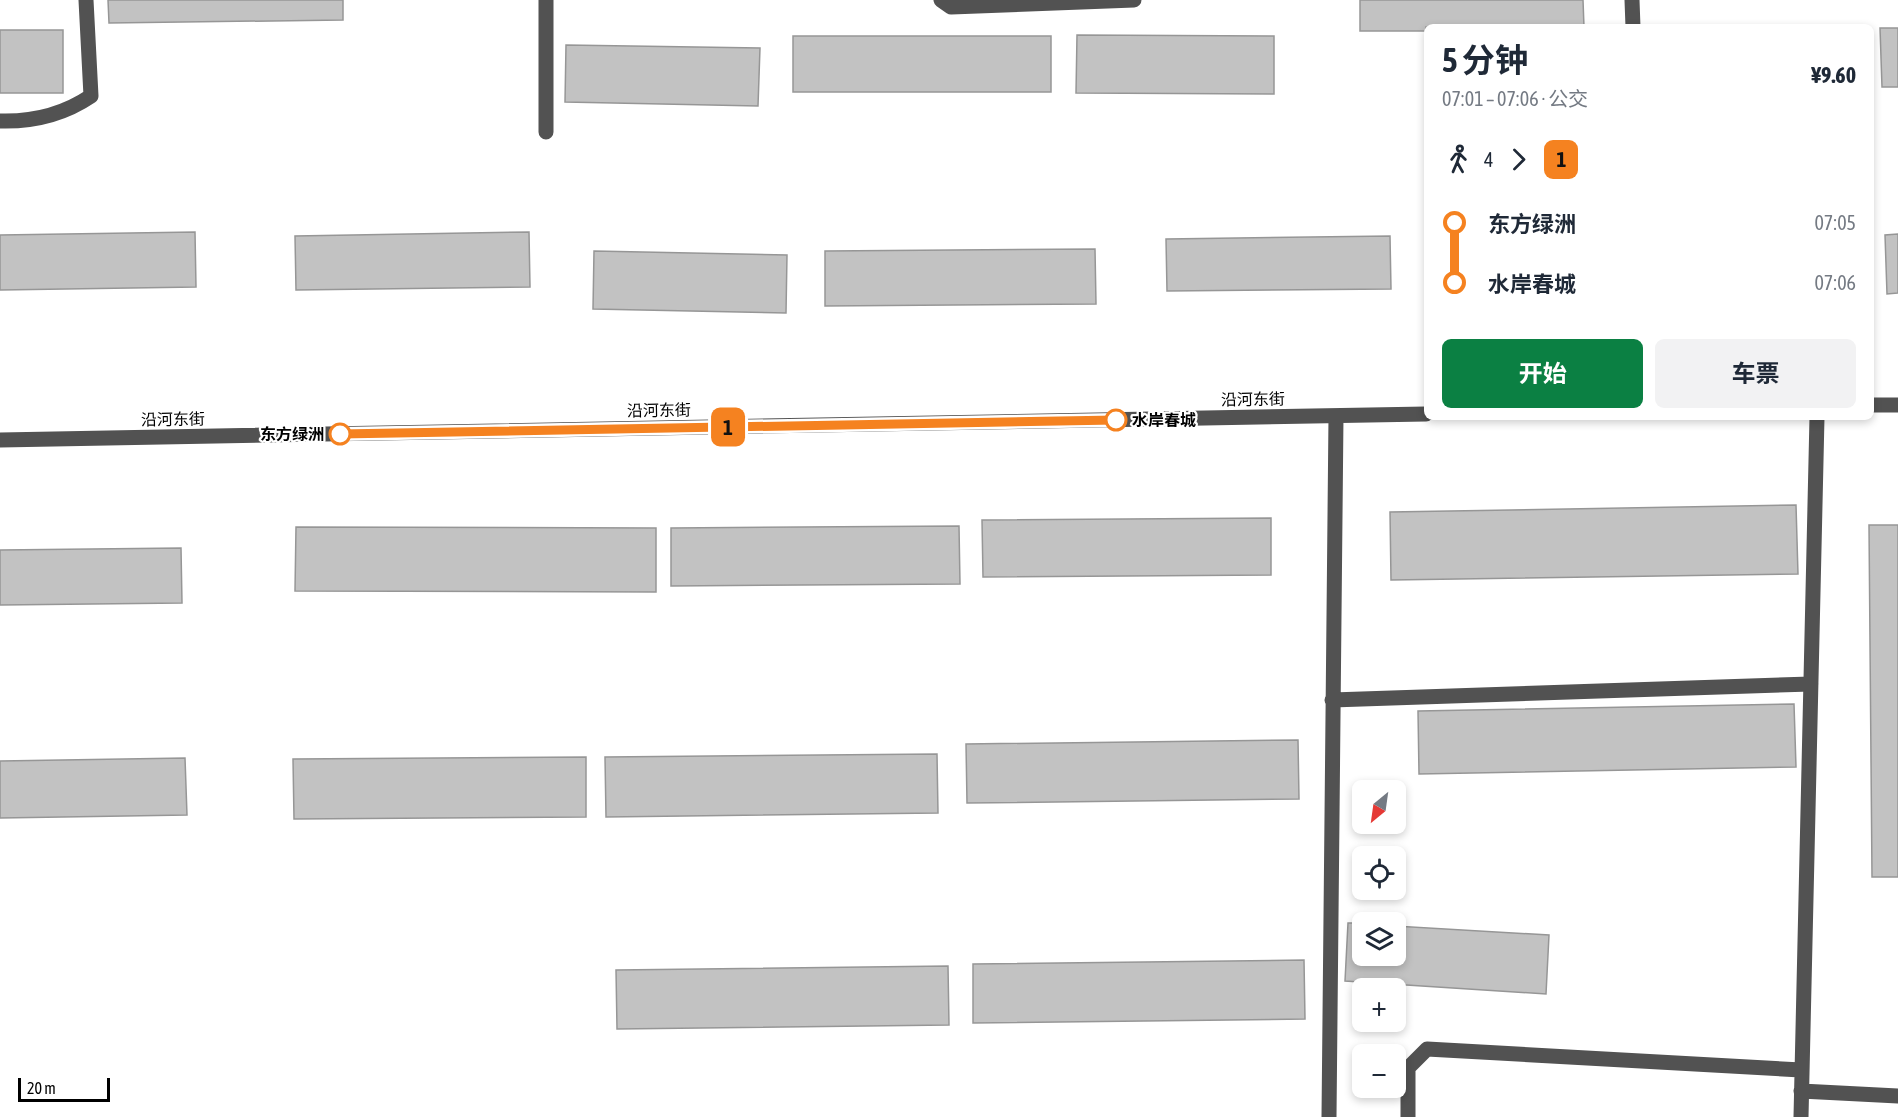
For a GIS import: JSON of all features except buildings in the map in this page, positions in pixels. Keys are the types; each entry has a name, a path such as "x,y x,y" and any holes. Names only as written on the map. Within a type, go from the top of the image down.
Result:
{"street":[{"path":"0,121 28,122 75,106 92,96 86,0"},
{"path":"546,0 546,132"},
{"path":"941,0 951,7 1134,0"},
{"path":"1632,0 1633,24"},
{"path":"1874,405 1898,405"},
{"name":"沿河东街","path":"0,440 1424,414"},
{"path":"1329,1117 1336,416"},
{"path":"1801,1117 1817,420"},
{"path":"1332,700 1811,684"},
{"path":"1408,1117 1408,1068 1427,1049 1801,1070"},
{"path":"1801,1091 1898,1096"}],"bus line":[{"name":"1","path":"340,434 1116,420"}],"place":[{"name":"水岸春城","path":"1116,420"},
{"name":"东方绿洲","path":"340,434"}]}
